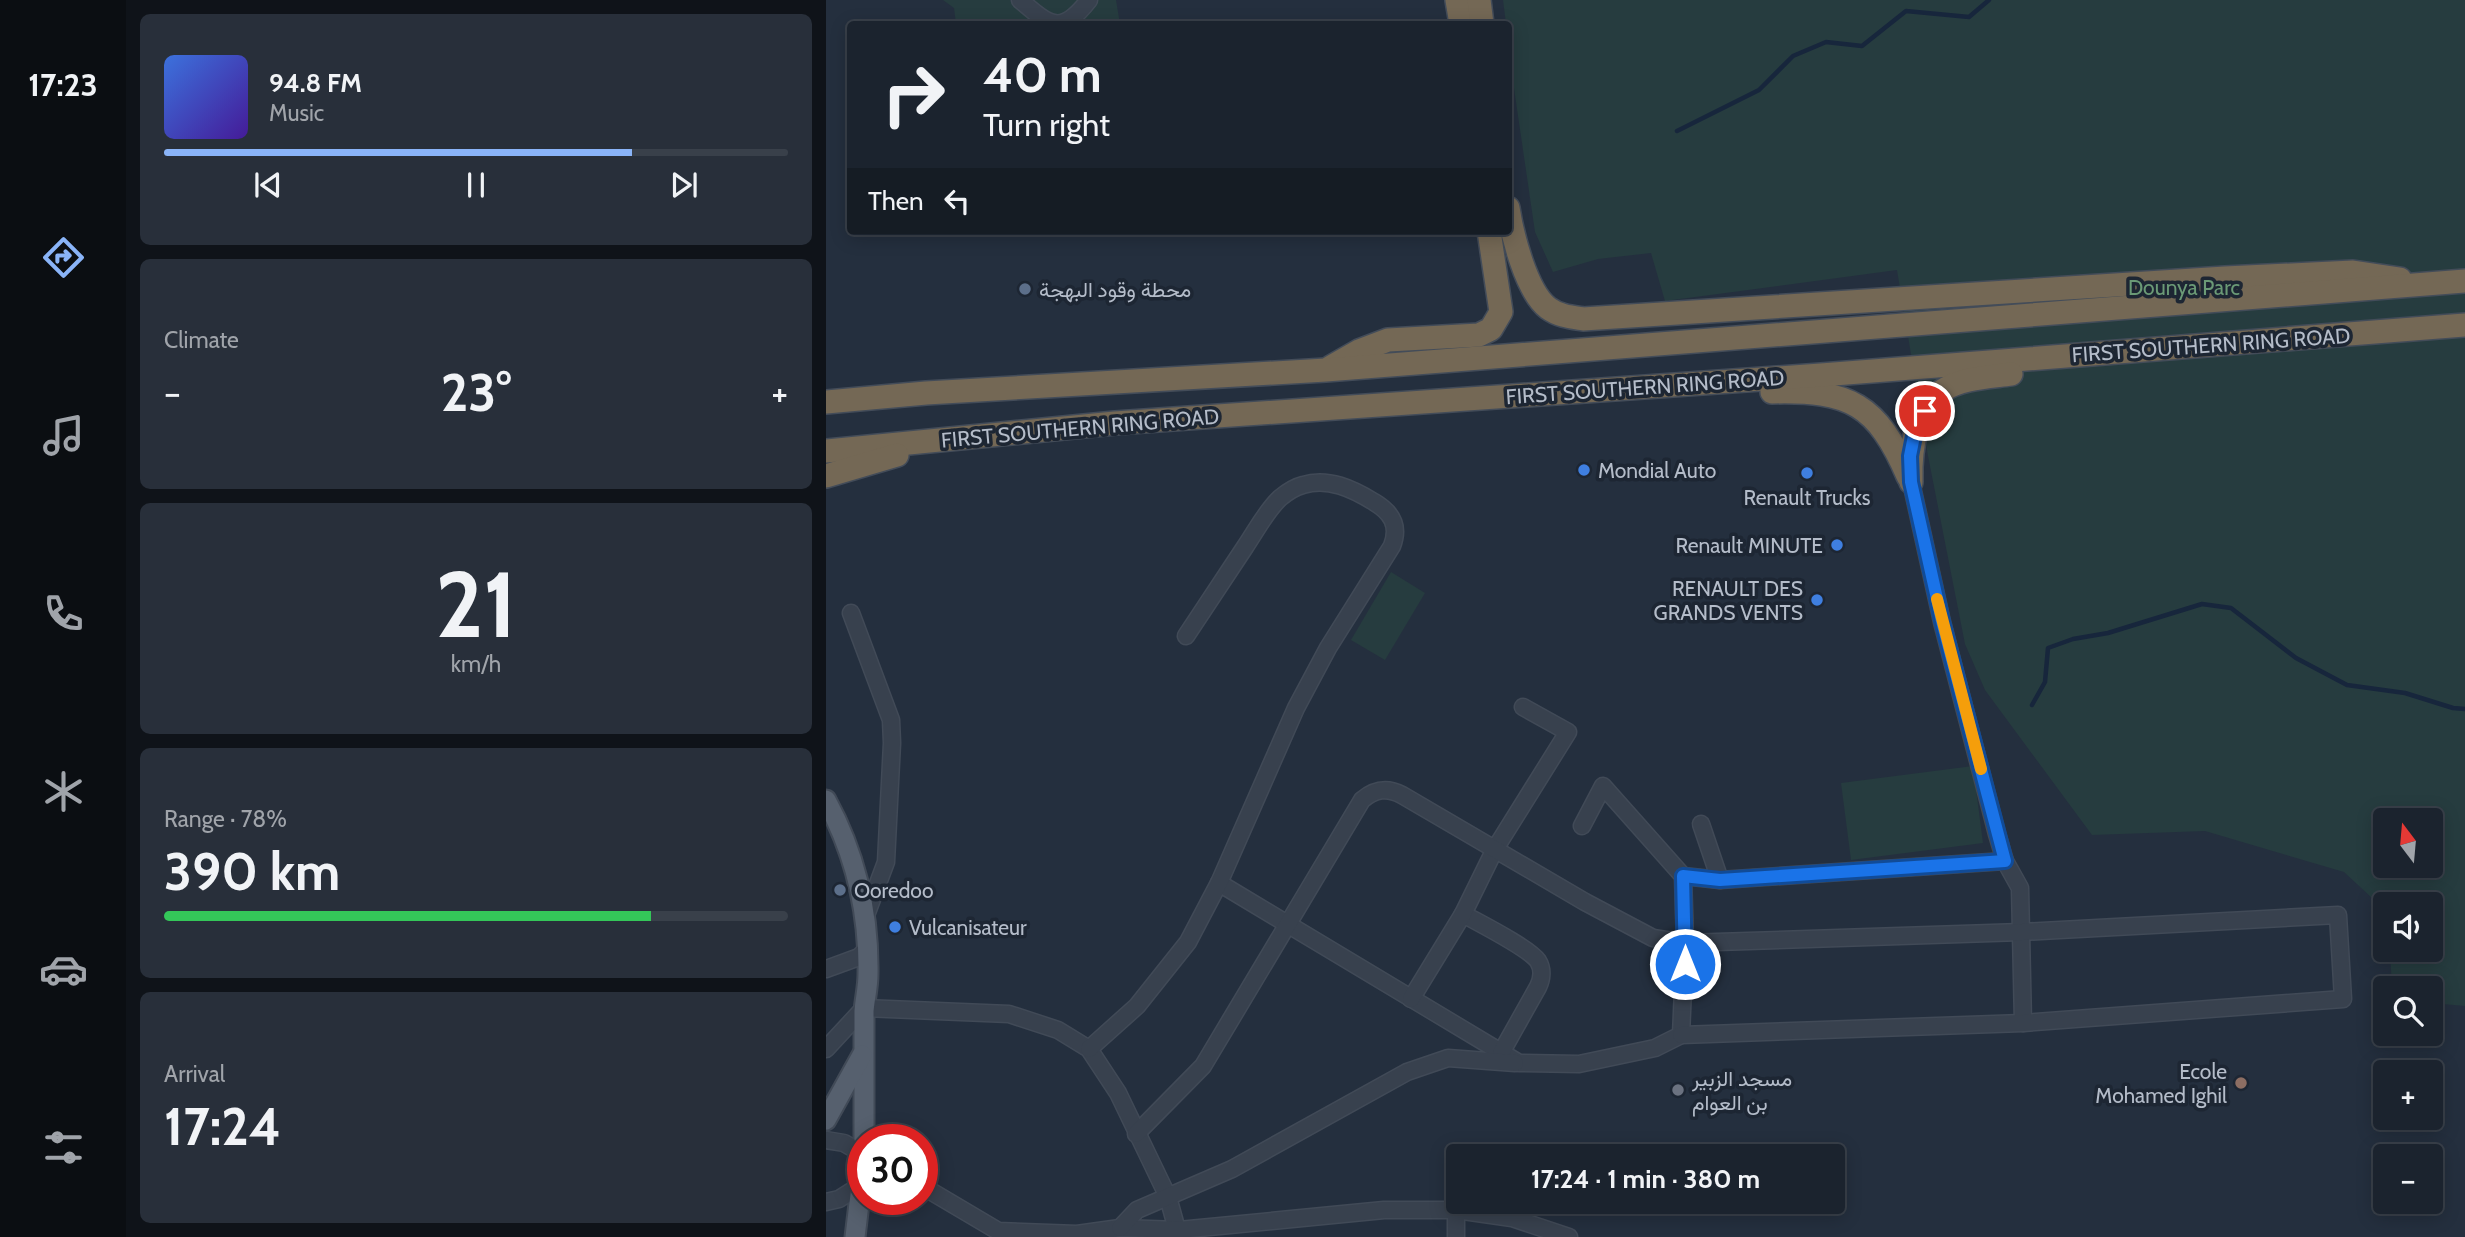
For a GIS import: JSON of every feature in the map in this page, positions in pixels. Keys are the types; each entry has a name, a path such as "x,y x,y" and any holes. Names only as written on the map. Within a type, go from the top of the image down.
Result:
{"highway":[{"path":"1457,0 1460,21"},
{"path":"1479,0 1482,21"},
{"path":"1512,224 1519,253 1536,294 1560,316 1583,319 2045,288 2353,272 2423,285"},
{"path":"1326,370 1359,351 1388,340 1479,335 1491,329 1501,312 1490,235"},
{"name":"FIRST SOUTHERN RING ROAD","path":"826,402 926,393 1326,370 2465,281"},
{"path":"1911,482 1910,456 1914,436 1925,411 1942,391 1962,383 2021,373 2465,325"},
{"name":"FIRST SOUTHERN RING ROAD","path":"826,451 1115,423 1821,375 2465,325"},
{"path":"1440,401 1798,391 1836,396 1872,417 1883,429 1894,443 1911,482"},
{"path":"826,476 948,440"}],"main road":[{"path":"826,800 852,855 861,888 865,918 868,975 864,1007 864,1124"},
{"path":"826,1121 865,1051"},
{"path":"855,1237 858,1215"}],"street":[{"path":"1020,0 1046,21"},
{"path":"1065,21 1076,16 1089,0"},
{"path":"1090,1049 1137,1006 1188,942 1219,883 1303,696 1328,648 1392,545 1396,532 1393,518 1384,508 1345,486 1317,482 1290,491 1270,510 1186,636"},
{"path":"1911,482 1942,621 2005,861 2020,888 2023,1023"},
{"path":"851,613 891,720 886,862 865,918"},
{"path":"1412,999 1463,914 1495,849 1568,732 1523,707"},
{"path":"1582,826 1602,786 1683,876 1685,943 1681,1035"},
{"path":"1120,1228 1137,1210 1232,1169 1407,1072 1448,1058 1579,1064 1655,1048 1681,1035 2023,1023 2343,999 2338,915 2022,932 1685,943 1653,938 1585,902 1402,794 1385,789 1377,790 1362,800 1203,1066 1136,1134"},
{"path":"1701,824 1720,880"},
{"path":"1683,876 1720,880 2005,861"},
{"path":"1219,883 1519,1063"},
{"path":"1463,914 1533,955 1541,967 1541,981 1501,1052"},
{"path":"826,969 859,957 867,949"},
{"path":"826,1049 864,1007 1009,1014 1058,1030 1090,1049 1118,1093 1168,1197 1179,1233"},
{"path":"826,1140 847,1145"},
{"path":"826,1202 839,1199 847,1191"},
{"path":"938,1195 998,1231 1077,1236 1120,1228 1179,1233 1384,1210 1446,1210"},
{"path":"1456,1214 1456,1237"},
{"path":"1484,1214 1512,1218 1560,1235"}],"green space":[{"path":"943,0 1010,0 1035,21 956,21 954,8"},
{"path":"1029,0 1081,0 1073,11 1055,17"},
{"path":"1098,0 1116,0 1120,21 1080,21"},
{"name":"Dounya Parc","path":"1503,0 2465,0 2465,1006 2443,1004 2443,976 2391,976 2391,962 2443,962 2443,892 2373,892 2373,899 2344,872 2205,831 2092,835 1985,690 1965,644 1928,456 1897,270 1665,301 1651,253 1598,259 1553,272 1535,232 1512,75 1512,21 1506,21"},
{"path":"1391,572 1425,593 1385,660 1351,640"},
{"path":"1973,766 1983,843 1851,860 1841,783"}],"waterway":[{"path":"1677,131 1759,90 1793,56 1826,42 1862,46 1906,11 1969,17 1989,0"},
{"path":"2032,705 2045,682 2048,648 2202,604 2231,608 2296,658 2347,685 2405,693 2453,708 2465,709"}],"slow traffic":[{"path":"1937,599 1981,769"}],"place":[{"name":"محطة وقود البهجة","path":"1025,289"},
{"name":"Mondial Auto","path":"1584,470"},
{"name":"Renault Trucks","path":"1807,473"},
{"name":"Renault MINUTE","path":"1837,545"},
{"name":"RENAULT DES GRANDS VENTS","path":"1817,600"},
{"name":"Ooredoo","path":"840,890"},
{"name":"Vulcanisateur","path":"895,927"},
{"name":"Ecole Mohamed Ighil","path":"2241,1083"},
{"name":"مسجد الزبير بن العوام","path":"1678,1090"}],"route":[{"path":"1685,964 1683,876 1720,880 2005,861 1942,621 1911,482 1910,456 1914,436 1925,411"}]}
